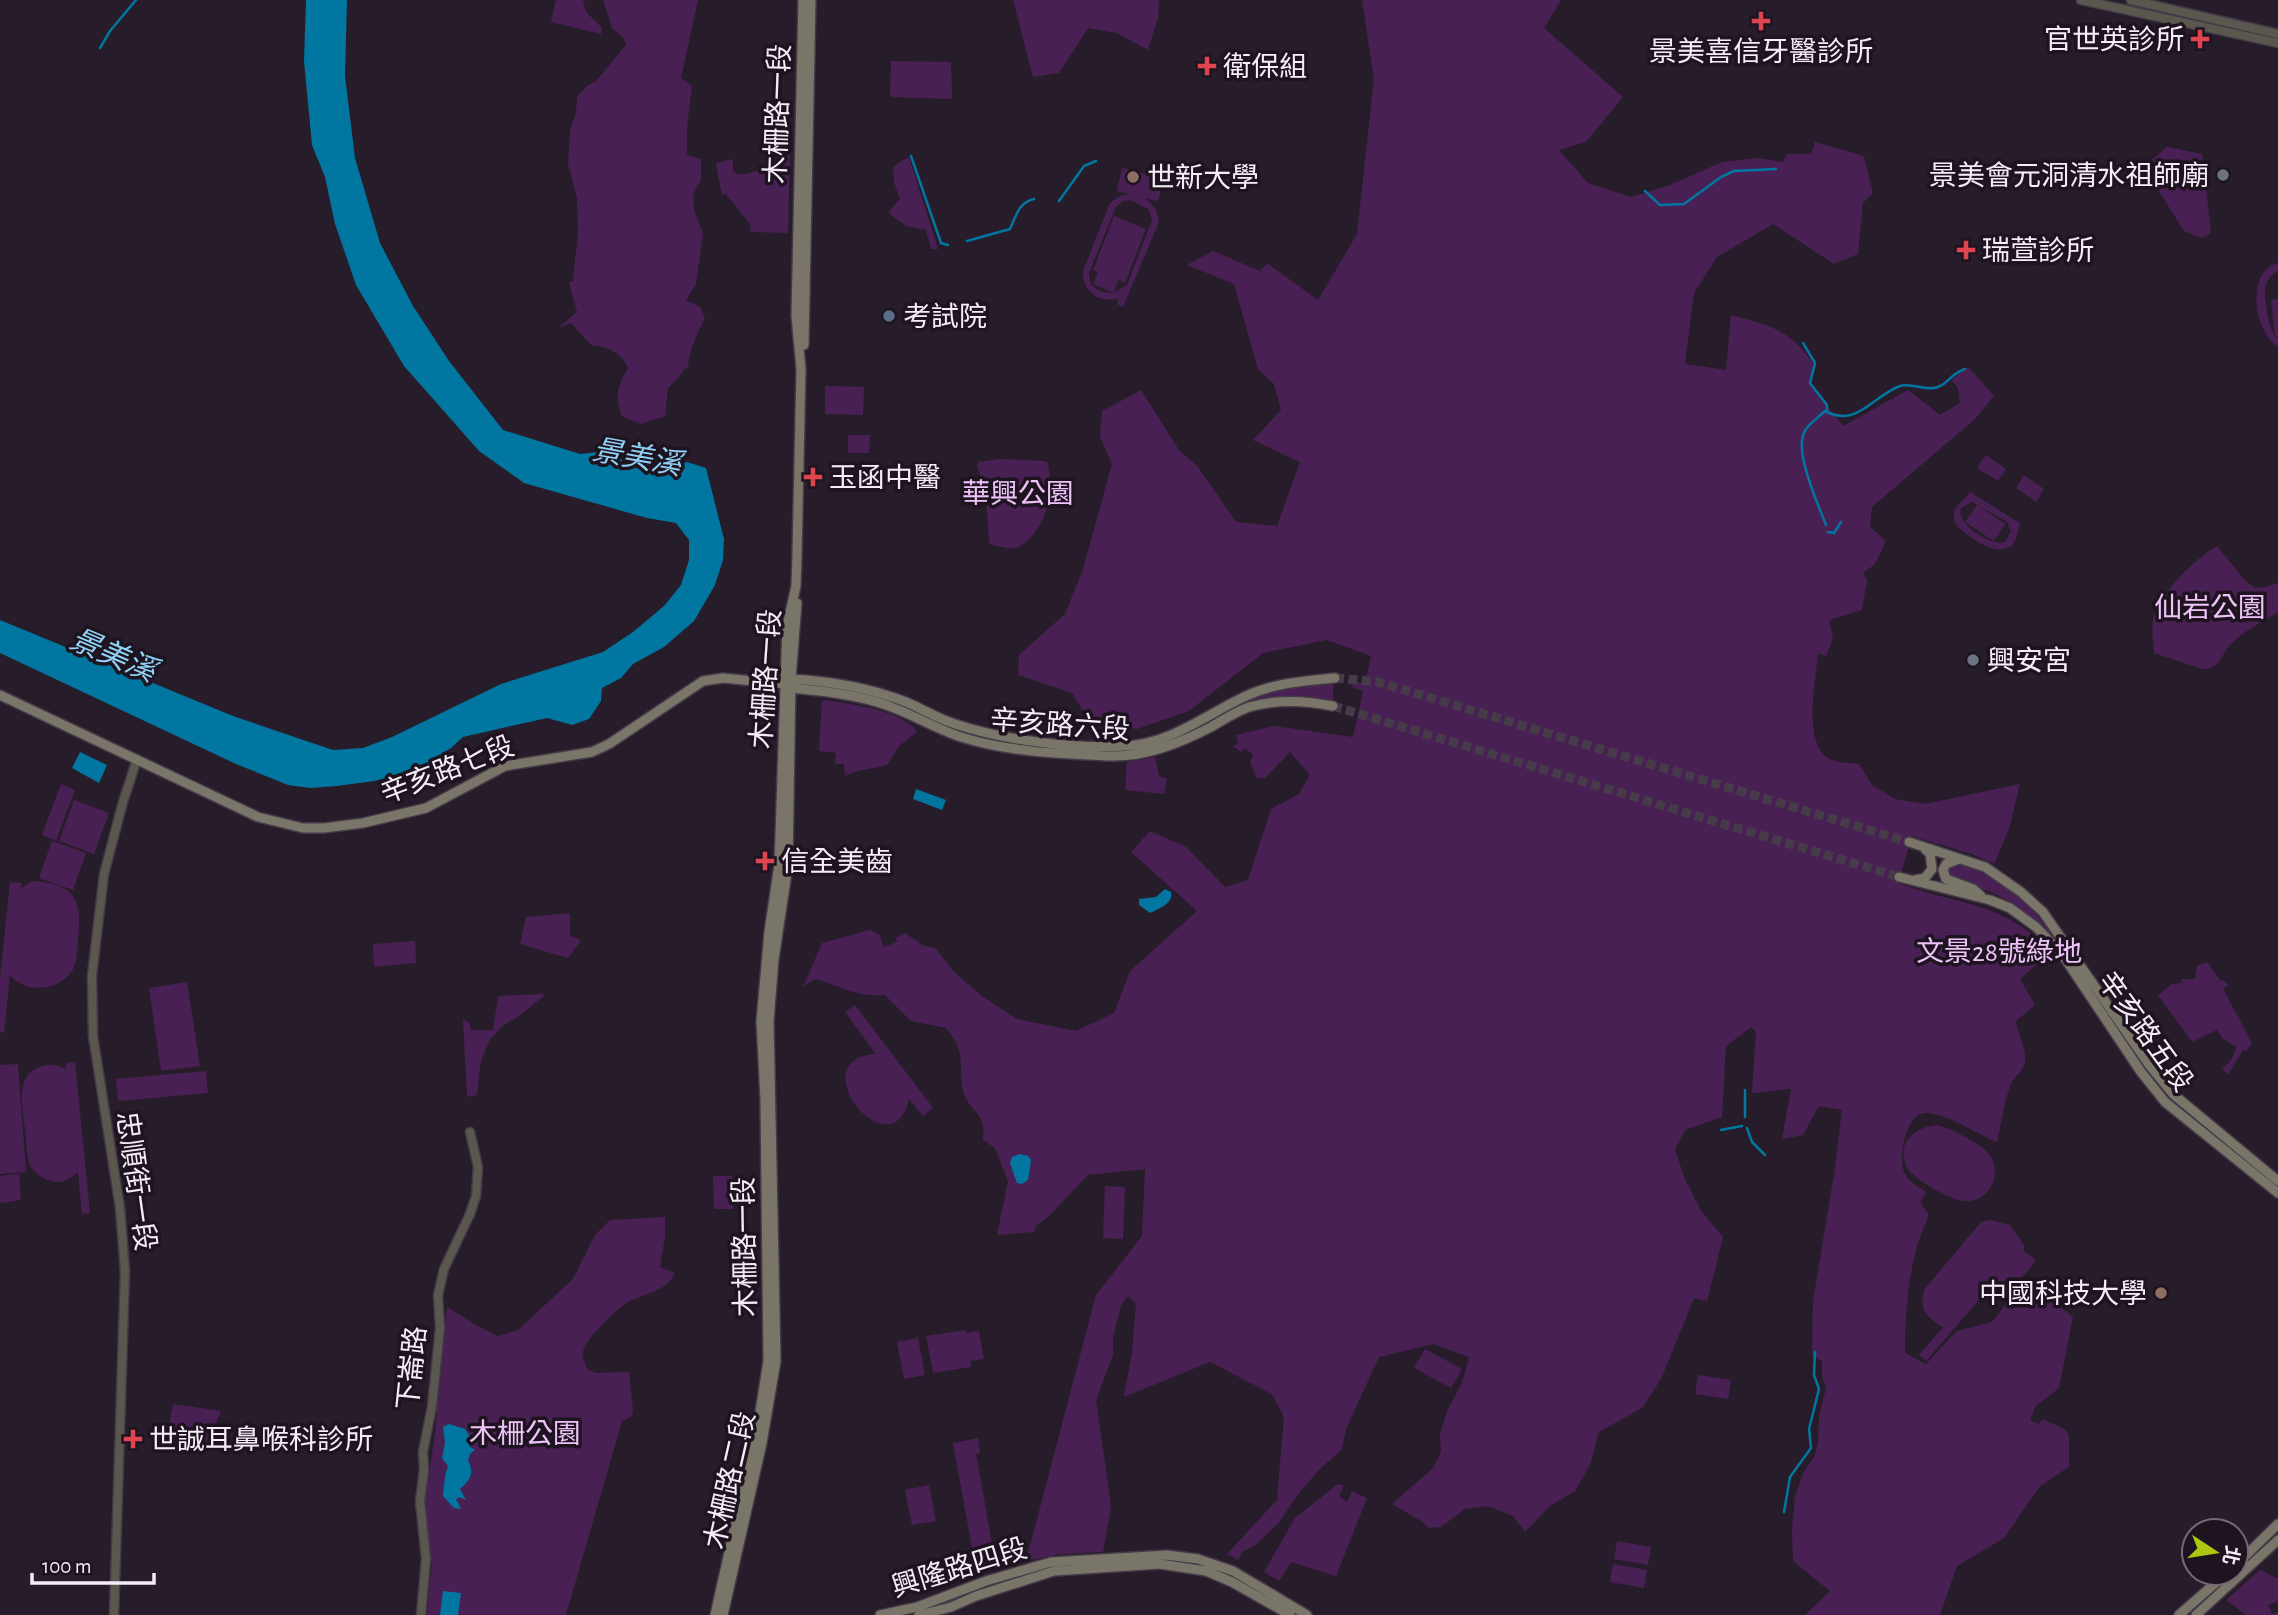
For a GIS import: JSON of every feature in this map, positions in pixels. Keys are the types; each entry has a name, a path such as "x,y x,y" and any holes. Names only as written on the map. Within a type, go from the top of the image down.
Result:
{"main road":[{"name":"木柵路一段","path":"777,1355 769,1028 774,959 788,866 787,626 796,586 797,547 801,369 796,316 803,0"},
{"name":"木柵路一段","path":"768,1361 765,1100 761,1021 769,932 779,865 789,684 800,564 811,0"},
{"name":"辛亥路七段","path":"0,695 258,817 303,828 352,825 426,808 506,766 592,752 615,740 703,681 723,678 789,684"},
{"name":"辛亥路六段","path":"789,684 866,689 906,702 951,723 999,737 1124,746 1152,742 1183,731 1269,687 1335,678"},
{"name":"辛亥路六段","path":"789,684 882,703 957,736 980,743 1112,756 1161,749 1247,708 1288,700 1333,706"},
{"name":"辛亥路五段","path":"1909,842 1967,860 2003,878 2043,912 2150,1066 2173,1094 2278,1181"},
{"path":"1913,880 1925,878 1932,869 1930,854 1922,846"},
{"path":"1967,860 1950,861 1943,870 1944,875 1952,883 1973,889 1984,898"},
{"name":"辛亥路五段","path":"1899,877 1984,898 2010,908 2036,927 2062,954 2138,1068 2165,1102 2278,1193"},
{"name":"木柵路二段","path":"723,1615 766,1419 777,1355"},
{"name":"木柵路二段","path":"715,1615 759,1418 768,1361"},
{"path":"2250,1551 2278,1524"},
{"path":"2196,1615 2278,1540"},
{"path":"1053,1567 1167,1555 1198,1559 1233,1571 1307,1615"},
{"path":"1053,1567 1160,1564 1184,1566 1206,1571 1232,1582 1290,1615"},
{"name":"興隆路四段","path":"880,1615 917,1607 986,1581 1053,1567"},
{"name":"興隆路四段","path":"919,1615 951,1607 1053,1567"},
{"path":"2179,1615 2211,1587"}],"street":[{"path":"2081,0 2278,43"},
{"path":"2131,0 2278,34"},
{"name":"忠順街一段","path":"114,1615 125,1271 120,1208 93,1036 92,976 104,874 136,759"},
{"name":"下崙路","path":"421,1615 426,1559 421,1501 423,1452 438,1358 438,1295 444,1269 477,1196 478,1167 470,1132"}],"green space":[{"path":"556,0 583,0 586,12 602,28 601,34 551,22"},
{"path":"603,0 698,0 681,78 692,86 687,155 701,159 701,180 693,194 694,210 703,233 696,284 686,300 700,307 705,318 696,336 688,368 684,369 668,388 665,416 640,424 622,416 618,403 618,391 628,368 622,358 608,349 591,345 571,323 558,328 577,312 569,282 573,281 578,232 577,198 568,164 570,130 576,113 577,97 597,80 626,45 623,37 612,28"},
{"path":"1013,0 1159,0 1158,18 1148,50 1117,33 1088,28 1059,73 1033,77"},
{"name":"文景28號綠地","path":"1362,0 1561,0 1544,28 1623,97 1586,142 1559,150 1588,183 1631,197 1670,185 1722,162 1758,158 1783,162 1787,154 1811,154 1815,142 1864,156 1873,193 1863,203 1858,254 1834,264 1773,224 1717,257 1694,293 1685,364 1726,370 1731,315 1777,330 1796,343 1813,363 1810,385 1843,426 1908,390 1940,415 1960,403 1958,387 1951,380 1968,367 1994,396 1974,420 1872,507 1870,527 1886,541 1875,564 1863,573 1867,580 1862,610 1829,620 1833,638 1826,656 1818,653 1813,695 1813,728 1822,753 1835,761 1859,764 1872,785 1895,799 1925,804 2020,784 2009,829 1994,864 1972,854 1912,836 1898,883 1997,914 2033,935 2050,952 2020,979 2035,1005 2016,1021 2025,1063 2012,1082 1997,1142 1952,1120 1926,1113 1913,1121 1903,1149 1905,1174 1926,1192 1920,1202 1929,1215 1917,1248 1910,1282 1905,1353 1926,1364 1957,1331 1992,1322 2026,1279 2073,1317 2059,1388 2036,1406 2030,1420 2039,1424 2043,1419 2066,1430 2069,1437 2069,1467 2040,1486 2004,1538 1957,1566 1940,1615 1805,1615 1830,1591 1793,1561 1792,1529 1795,1497 1803,1473 1814,1457 1818,1444 1819,1417 1826,1388 1822,1376 1822,1361 1812,1355 1813,1301 1842,1110 1819,1106 1803,1135 1782,1139 1791,1089 1752,1093 1756,1032 1751,1027 1726,1046 1722,1117 1685,1130 1675,1149 1684,1177 1701,1211 1723,1237 1707,1301 1694,1298 1661,1379 1642,1408 1599,1432 1590,1465 1575,1491 1550,1506 1525,1532 1513,1516 1488,1506 1465,1509 1441,1527 1429,1528 1392,1504 1432,1469 1441,1452 1440,1434 1448,1409 1462,1383 1469,1357 1433,1344 1379,1357 1346,1429 1342,1449 1317,1472 1278,1524 1254,1546 1242,1552 1238,1560 1227,1554 1277,1500 1284,1417 1272,1394 1210,1362 1124,1397 1132,1352 1136,1304 1128,1296 1121,1305 1113,1337 1113,1355 1096,1400 1111,1506 1103,1552 1059,1554 1026,1561 1096,1295 1142,1236 1145,1169 1088,1175 1036,1226 1034,1232 997,1235 1008,1181 995,1148 983,1140 981,1119 965,1096 960,1053 946,1028 911,1021 885,995 856,993 815,979 803,987 822,943 870,930 879,934 884,947 897,942 896,938 905,933 924,946 935,948 954,972 982,996 1017,1019 1076,1031 1114,1013 1130,971 1197,911 1131,852 1150,831 1186,847 1225,887 1248,880 1271,809 1299,794 1310,775 1290,752 1265,778 1257,778 1250,763 1253,755 1245,748 1241,752 1232,746 1238,744 1236,735 1274,726 1353,737 1363,691 1352,687 1354,681 1365,684 1371,656 1327,640 1263,653 1189,711 1137,729 1092,725 1072,693 1018,675 1019,655 1065,614 1083,569 1112,464 1100,437 1102,411 1141,390 1179,450 1198,467 1236,522 1277,526 1300,462 1253,440 1281,410 1274,384 1258,369 1234,284 1187,265 1213,251 1260,271 1267,263 1318,300 1357,234 1374,79"},
{"path":"891,61 951,62 951,99 893,97 890,95"},
{"path":"2167,147 2202,154 2211,233 2202,238 2184,231 2145,169 2146,165"},
{"path":"790,154 788,233 751,232 750,224 726,194 722,195 716,163 733,159 733,171 738,175 765,168"},
{"path":"909,157 938,249 931,249 926,230 906,226 889,211 900,199 894,182 893,168"},
{"path":"1122,168 1164,179 1158,201 1145,198 1156,209 1159,222 1123,307 1117,304 1119,298 1105,299 1094,295 1083,278 1083,271 1110,203 1120,196 1130,194 1117,191","holes":["1130,200 1148,209 1152,220 1127,285 1114,293 1118,281 1116,279 1125,283 1146,229 1114,216 1093,270 1098,272 1093,284 1113,293 1096,289 1090,282 1089,273 1116,207 1123,201"]},
{"path":"2278,263 2278,271 2266,284 2265,295 2268,319 2275,336 2271,300 2278,299 2278,346 2263,329 2257,289 2268,268"},
{"path":"825,386 864,387 863,415 825,414"},
{"path":"848,435 870,435 869,453 848,453"},
{"path":"1986,455 2006,469 1998,481 1977,468"},
{"name":"華興公園","path":"999,459 1048,463 1051,491 1045,514 1031,538 1015,548 991,545 989,542 986,495 977,465 979,462"},
{"path":"2024,475 2044,489 2036,502 2016,488"},
{"path":"1970,492 2021,524 2012,545 2006,549 1991,548 1967,535 1956,525 1955,510","holes":["1972,502 2007,522 2011,531 2005,542 1992,541 1969,528 1961,515 1961,508"]},
{"path":"1977,505 2005,524 1994,541 1965,522"},
{"name":"仙岩公園","path":"2217,546 2252,586 2260,588 2278,583 2278,612 2235,640 2219,661 2208,669 2154,653 2153,620 2162,599 2188,568"},
{"path":"1333,683 1333,702 1305,697 1281,697 1256,701 1230,710 1267,693"},
{"path":"822,700 888,713 910,724 917,732 899,746 887,765 845,776 844,764 835,764 836,753 819,751"},
{"path":"1155,757 1159,776 1167,779 1164,794 1125,790 1127,762"},
{"path":"61,784 75,790 56,841 42,835"},
{"path":"74,800 109,813 94,854 59,841"},
{"path":"52,841 86,853 73,890 39,878"},
{"path":"1959,862 1991,876 2018,895 2062,947 2012,904 1993,893 1948,875 1949,868"},
{"path":"32,881 58,885 73,896 79,913 76,959 66,978 51,986 42,988 24,985 10,975 4,1033 0,1032 0,979 10,882 21,883 21,888"},
{"path":"570,913 570,936 581,940 568,958 520,944 526,917"},
{"path":"415,941 416,963 374,967 373,944"},
{"path":"2207,962 2221,981 2224,980 2228,985 2223,989 2252,1043 2246,1051 2243,1050 2228,1075 2222,1069 2230,1062 2237,1047 2223,1039 2217,1030 2192,1042 2158,995 2172,984 2181,983 2182,979 2195,979 2197,966"},
{"path":"187,982 200,1066 161,1071 149,988"},
{"path":"546,994 502,1026 489,1041 481,1061 477,1094 473,1097 467,1096 463,1019 469,1023 471,1030 493,1030 498,996"},
{"path":"855,1005 933,1108 923,1116 909,1099 900,1119 886,1124 871,1119 857,1106 848,1090 846,1074 854,1060 876,1054 845,1012"},
{"path":"75,1062 90,1213 82,1214 78,1172 66,1180 54,1182 38,1175 31,1167 27,1154 22,1103 23,1085 32,1071 50,1065 66,1069 66,1063"},
{"path":"18,1064 26,1172 0,1174 0,1065"},
{"path":"206,1071 208,1093 118,1101 116,1079"},
{"path":"1937,1125 1978,1145 1993,1161 1994,1178 1991,1186 1980,1198 1963,1201 1950,1197 1925,1183 1908,1169 1903,1152 1905,1145 1914,1133"},
{"path":"19,1174 21,1200 0,1203 0,1176"},
{"path":"713,1176 732,1176 733,1209 714,1209"},
{"path":"1105,1186 1125,1187 1123,1239 1103,1238"},
{"name":"木柵公園","path":"665,1217 660,1267 675,1273 662,1288 630,1301 619,1309 592,1336 583,1351 587,1369 596,1373 629,1372 633,1411 631,1417 622,1421 566,1615 427,1615 432,1563 425,1525 423,1486 429,1474 435,1433 447,1307 498,1336 518,1330 573,1279 595,1235 610,1220"},
{"path":"1990,1220 2010,1225 2025,1247 2023,1250 2036,1261 2010,1291 1997,1279 1926,1361 1919,1355 1943,1327 1926,1313 1923,1303 1924,1290 1981,1222"},
{"path":"965,1330 966,1333 979,1331 984,1359 970,1361 971,1367 933,1373 926,1336"},
{"path":"918,1338 925,1375 904,1379 897,1342"},
{"path":"1425,1349 1462,1369 1451,1388 1414,1368"},
{"path":"1698,1375 1731,1380 1728,1399 1695,1394"},
{"path":"173,1404 221,1411 209,1441 167,1438"},
{"path":"978,1438 980,1453 976,1454 994,1555 974,1559 953,1443"},
{"path":"1338,1484 1344,1485 1339,1496 1347,1502 1352,1491 1367,1498 1336,1576 1291,1562 1279,1581 1264,1572 1295,1518"},
{"path":"929,1485 936,1521 912,1525 905,1490"},
{"path":"1617,1541 1651,1547 1648,1565 1614,1559"},
{"path":"1613,1564 1647,1570 1644,1588 1610,1582"},
{"path":"2260,1570 2278,1579 2278,1601 2268,1605 2272,1614 2278,1612 2278,1615 2246,1615 2226,1600 2241,1587 2250,1587 2250,1579"}],"water":[{"path":"306,0 347,0 345,76 355,158 380,243 413,306 449,361 503,430 580,454 608,451 642,471 667,472 687,462 706,468 724,539 723,560 715,585 694,621 664,647 633,664 621,678 602,688 601,701 589,719 572,725 547,718 463,737 451,748 414,771 374,781 310,788 288,785 236,764 0,653 0,620 233,716 333,750 363,748 392,737 501,684 603,652 664,606 681,585 689,560 689,540 676,523 647,518 524,483 479,451 404,366 356,285 335,224 325,177 312,145 304,61"},
{"path":"80,752 107,765 99,783 72,768"},
{"path":"916,789 946,800 942,810 913,799"},
{"path":"1165,889 1171,892 1171,896 1161,907 1150,913 1139,905 1139,899 1156,897"},
{"path":"1020,1154 1031,1160 1028,1180 1022,1184 1017,1183 1010,1163 1012,1157"},
{"path":"449,1424 465,1429 469,1435 469,1446 475,1450 468,1461 470,1476 460,1489 466,1500 459,1497 456,1499 461,1509 454,1508 443,1496 448,1466 442,1458 445,1443 443,1427"},
{"path":"443,1591 461,1593 458,1615 440,1615"}],"waterway":[{"path":"100,48 110,31 136,0"},
{"path":"911,156 941,243 948,245"},
{"path":"1059,201 1084,166 1096,161"},
{"path":"1645,191 1660,205 1684,204 1721,177 1734,171 1776,169"},
{"path":"967,241 1010,229 1021,206 1034,199"},
{"path":"1803,343 1815,363 1810,383 1827,405 1827,412 1838,416 1857,413 1900,386 1938,387 1965,369"},
{"path":"1826,525 1804,464 1802,440 1809,425 1827,412"},
{"path":"1828,532 1834,533 1841,522"},
{"path":"1745,1090 1745,1117"},
{"path":"1721,1130 1742,1126"},
{"path":"1747,1128 1752,1142 1765,1155"},
{"path":"1784,1512 1790,1477 1811,1448 1809,1429 1819,1389 1814,1375 1815,1352"}],"tunnel":[{"path":"1335,678 1378,682 1909,842"},
{"path":"1333,706 1899,877"}],"place":[{"name":"景美喜信牙醫診所","path":"1761,21"},
{"name":"官世英診所","path":"2200,39"},
{"name":"衛保組","path":"1207,66"},
{"name":"景美會元洞清水祖師廟","path":"2223,175"},
{"name":"世新大學","path":"1133,177"},
{"name":"瑞萱診所","path":"1966,250"},
{"name":"考試院","path":"889,316"},
{"name":"玉函中醫","path":"813,477"},
{"name":"興安宮","path":"1973,660"},
{"name":"信全美齒","path":"765,861"},
{"name":"中國科技大學","path":"2161,1293"},
{"name":"世誠耳鼻喉科診所","path":"133,1439"}],"water label":[{"name":"景美溪","path":"637,457"},
{"name":"景美溪","path":"113,655"}]}
